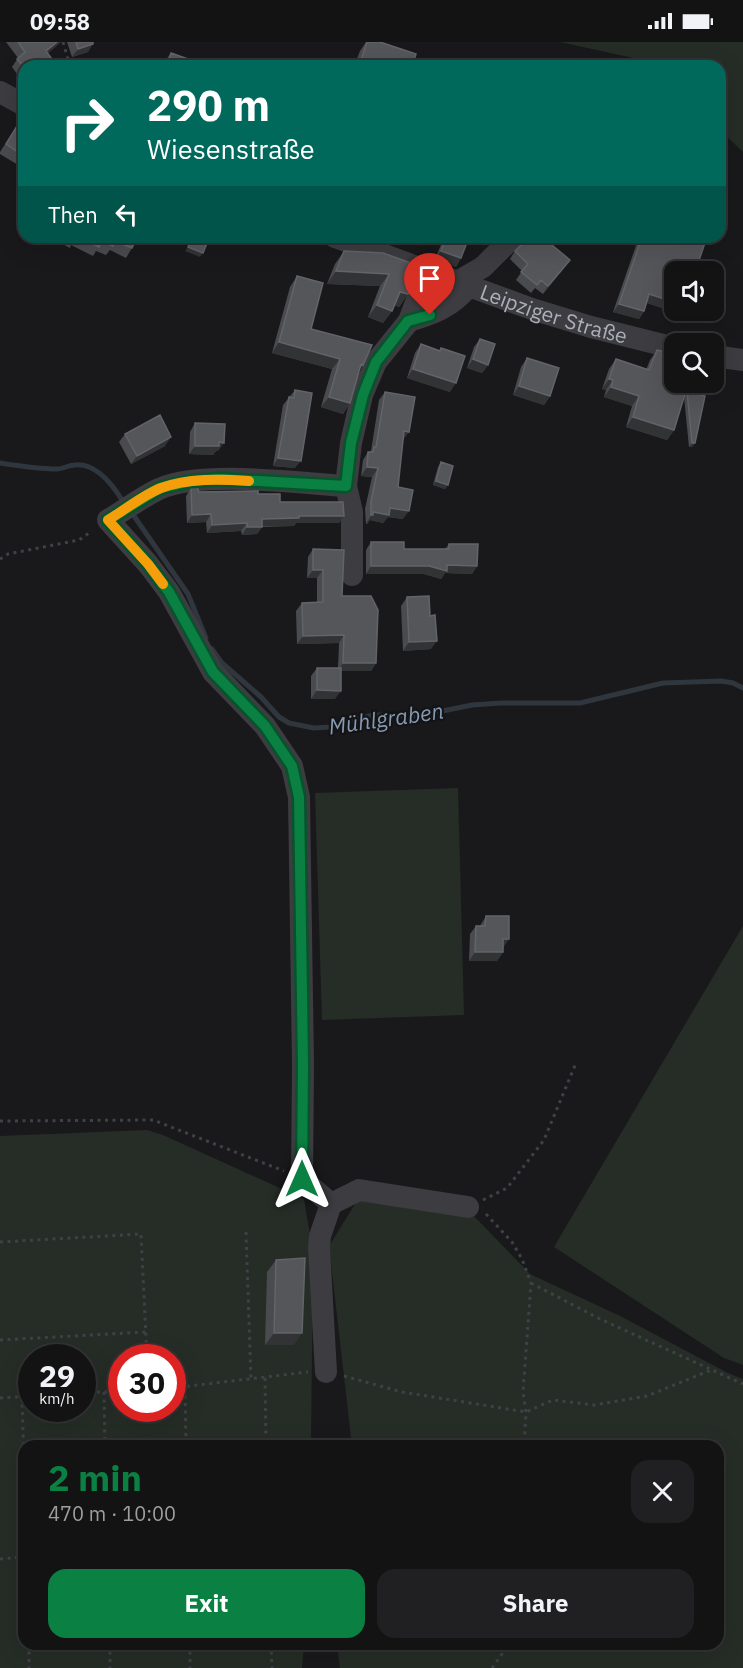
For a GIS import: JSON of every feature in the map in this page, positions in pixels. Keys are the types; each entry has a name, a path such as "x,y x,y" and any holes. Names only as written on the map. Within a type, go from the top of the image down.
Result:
{"street":[{"path":"0,92 18,102"},
{"name":"Leipziger Straße","path":"354,243 428,271 461,290 664,345"},
{"path":"408,321 430,315 461,290 507,243"},
{"path":"352,575 352,512 346,486 351,443 363,395 376,362 408,321 428,271"},
{"path":"331,1204 302,1179 303,1064 299,797 292,766 265,726 213,672 169,592 148,564 108,520 160,488 191,481 221,479 346,486"},
{"path":"326,1372 319,1248 320,1236 331,1204 359,1190 468,1207"}],"path":[{"path":"63,42 68,60"},
{"path":"0,559 8,554 79,540 108,520"},
{"path":"468,1207 507,1188 544,1140 576,1063"},
{"path":"0,1120 153,1120 302,1179"},
{"path":"468,1207 485,1214 512,1242 522,1259 531,1283 523,1392 526,1412 524,1440"},
{"path":"246,1232 251,1380"},
{"path":"0,1242 141,1234 146,1344"},
{"path":"531,1283 600,1319 743,1384"},
{"path":"0,1340 146,1332"},
{"path":"186,1388 326,1372 402,1392 526,1412 553,1400 594,1405 647,1396 711,1370"},
{"path":"265,1378 266,1440"},
{"path":"96,1392 108,1392"},
{"path":"104,1392 105,1440"},
{"path":"0,1398 18,1397"},
{"path":"23,1422 23,1440"},
{"path":"186,1422 186,1440"},
{"path":"0,1559 18,1558"},
{"path":"28,1650 29,1668"},
{"path":"110,1650 110,1668"},
{"path":"190,1650 190,1668"},
{"path":"271,1650 272,1668"},
{"path":"492,1668 497,1664 502,1650"}],"shaded area":[{"path":"560,42 743,42 743,152 726,136 726,60 642,60"},
{"path":"458,788 464,1015 322,1020 315,793"},
{"path":"743,926 743,1365 724,1358 554,1247"},
{"path":"147,1130 163,1135 304,1199 313,1253 311,1440 18,1440 18,1650 304,1650 302,1668 0,1668 0,1136"},
{"path":"360,1196 469,1211 530,1274 620,1316 743,1379 743,1668 340,1668 338,1650 724,1650 724,1440 351,1440 329,1246"}],"building":[{"path":"18,42 57,42 46,51 53,60 18,60 17,59 25,52"},
{"path":"76,42 93,42 93,44 78,49"},
{"path":"367,42 380,42 416,54 414,60 361,60"},
{"path":"171,53 191,60 169,60"},
{"path":"18,124 18,152 6,144"},
{"path":"120,243 134,243 132,248"},
{"path":"190,243 207,243 203,253 188,247"},
{"path":"444,243 467,243 461,258 441,251"},
{"path":"523,243 554,243 552,245 570,260 548,286 541,280 537,285 521,272 528,264 515,251"},
{"path":"640,243 705,243 699,261 664,261 664,299 649,294 644,311 619,304"},
{"path":"344,251 383,253 419,266 408,294 400,292 392,311 377,305 389,274 336,271"},
{"path":"297,276 323,283 311,329 372,345 363,365 361,364 350,403 329,397 340,359 279,342"},
{"path":"480,339 495,344 488,365 473,359"},
{"path":"421,344 465,356 456,383 413,369"},
{"path":"657,350 664,352 664,393 685,393 674,430 633,417 639,396 611,387 613,380 609,379 616,359 649,370"},
{"path":"527,358 559,368 550,396 519,386"},
{"path":"295,390 312,393 301,461 278,458 289,397 294,398"},
{"path":"385,392 415,397 409,432 404,431 398,487 413,490 409,511 390,508 389,515 373,512 371,515 371,501 378,468 367,467 368,452 373,452 376,447"},
{"path":"687,393 705,396 695,443 692,443"},
{"path":"160,415 171,437 137,456 125,434"},
{"path":"195,423 225,424 224,443 219,442 219,446 195,446"},
{"path":"441,462 453,466 448,485 436,481"},
{"path":"197,487 199,492 258,491 258,494 280,494 280,502 343,502 344,516 262,519 262,527 247,527 247,523 212,525 211,514 192,515 191,488"},
{"path":"371,542 404,542 404,549 449,549 449,544 478,544 477,566 447,565 447,571 429,566 371,566"},
{"path":"313,549 344,550 342,596 371,596 378,610 376,663 343,663 344,635 303,636 302,603 323,602 323,570 313,570"},
{"path":"429,596 430,616 435,615 437,641 409,642 407,597"},
{"path":"317,668 341,668 341,691 317,690"},
{"path":"486,916 509,916 509,939 503,939 503,952 475,952 476,926 485,926"},
{"path":"305,1258 302,1333 274,1333 276,1260"}],"waterway":[{"name":"Mühlgraben","path":"0,463 50,469 75,465 90,467 108,481 122,500"},
{"name":"Mühlgraben","path":"134,516 188,594 206,638"},
{"name":"Mühlgraben","path":"212,649 222,663 261,697 279,717 289,723 314,728 330,727 373,715 418,716 472,705 580,703 663,683 721,681 743,688"}],"slow traffic":[{"path":"163,584 108,520 160,488 191,481 221,479 249,481"}],"route":[{"path":"302,1179 303,1064 299,797 292,766 265,726 213,672 169,592 148,564 108,520 160,488 191,481 221,479 346,486 351,443 363,395 376,362 408,321 430,315"}]}
